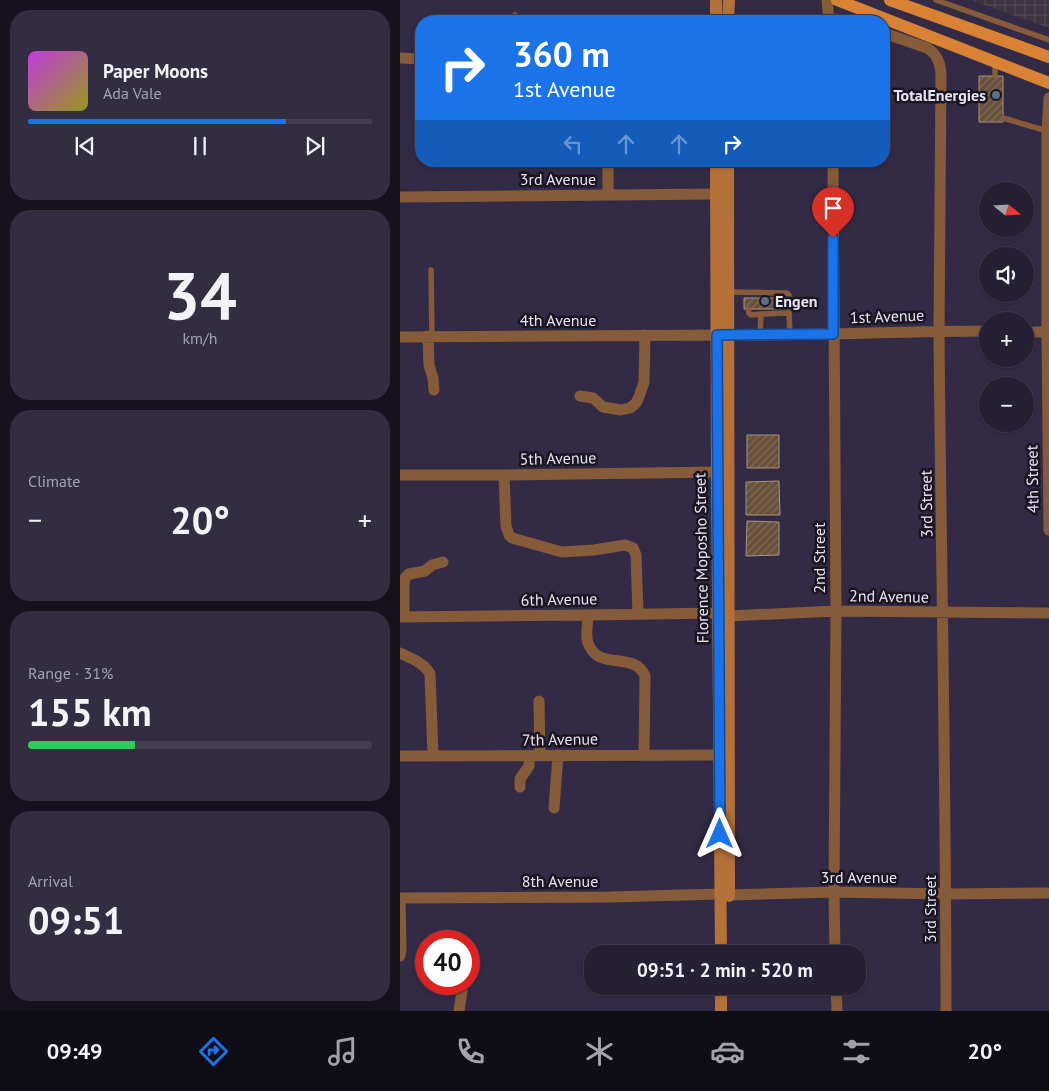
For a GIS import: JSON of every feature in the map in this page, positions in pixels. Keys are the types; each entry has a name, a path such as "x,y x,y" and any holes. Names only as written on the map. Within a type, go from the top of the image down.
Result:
{"main road":[{"path":"837,0 875,15"},
{"path":"890,0 1049,57"},
{"path":"890,21 1049,82"}],"street":[{"path":"716,0 716,15"},
{"path":"728,0 728,15"},
{"path":"826,15 827,0"},
{"name":"3rd Street","path":"890,35 927,48 938,58 940,66 940,331 944,613 946,1011"},
{"path":"400,58 415,59"},
{"name":"4th Street","path":"1049,98 1047,131 1049,530"},
{"path":"608,167 608,195"},
{"name":"Florence Moposho Street","path":"716,167 722,335 724,614 725,894 721,945"},
{"name":"Florence Moposho Street","path":"728,167 728,292 722,335 717,472 724,614 720,755 728,945"},
{"name":"2nd Street","path":"833,167 836,611 835,945"},
{"name":"3rd Avenue","path":"400,197 716,194"},
{"name":"1st Avenue","path":"722,335 979,331"},
{"path":"1034,332 1048,332"},
{"name":"4th Avenue","path":"400,336 722,335"},
{"path":"430,336 429,365 434,390"},
{"path":"580,396 593,398 604,407 621,410 630,408 639,397 644,382 645,336"},
{"name":"5th Avenue","path":"400,475 717,472"},
{"path":"504,475 506,526 512,538 562,552 626,545 633,548 636,555 638,614"},
{"path":"402,617 405,578 409,574 425,570 432,565 443,562"},
{"name":"2nd Avenue","path":"724,614 836,611 1049,612"},
{"name":"6th Avenue","path":"402,617 724,614"},
{"path":"588,615 588,643 595,652 605,659 636,664 646,676 644,754"},
{"path":"400,653 424,666 430,674 433,756"},
{"path":"520,787 520,779 535,756 539,701"},
{"path":"554,808 558,755"},
{"name":"7th Avenue","path":"400,756 720,755"},
{"name":"3rd Avenue","path":"725,894 834,892 1049,893"},
{"name":"8th Avenue","path":"400,898 610,897 725,894"},
{"path":"400,898 400,956"},
{"path":"459,1011 461,995"},
{"path":"721,995 721,1011"},
{"path":"729,995 730,1011"},
{"path":"836,995 837,1011"}],"lane":[{"path":"936,0 1049,40"},
{"path":"995,76 996,62"},
{"path":"1003,118 1047,131"},
{"path":"430,336 431,270"},
{"path":"728,292 748,295 787,293 789,295 790,335"},
{"path":"748,309 750,314 789,313"},
{"path":"760,335 761,314"}],"shaded area":[{"path":"970,0 1049,0 1049,28"}],"building":[{"path":"979,76 1003,76 1003,122 979,122"},
{"path":"744,298 787,298 787,309 744,309"},
{"path":"747,435 779,435 779,468 747,468"},
{"path":"779,481 780,515 746,515 746,482"},
{"path":"747,521 779,522 779,555 746,556"}],"place":[{"name":"TotalEnergies","path":"996,95"},
{"name":"Engen","path":"765,301"}],"route":[{"path":"720,834 717,335 833,334 833,238"}]}
